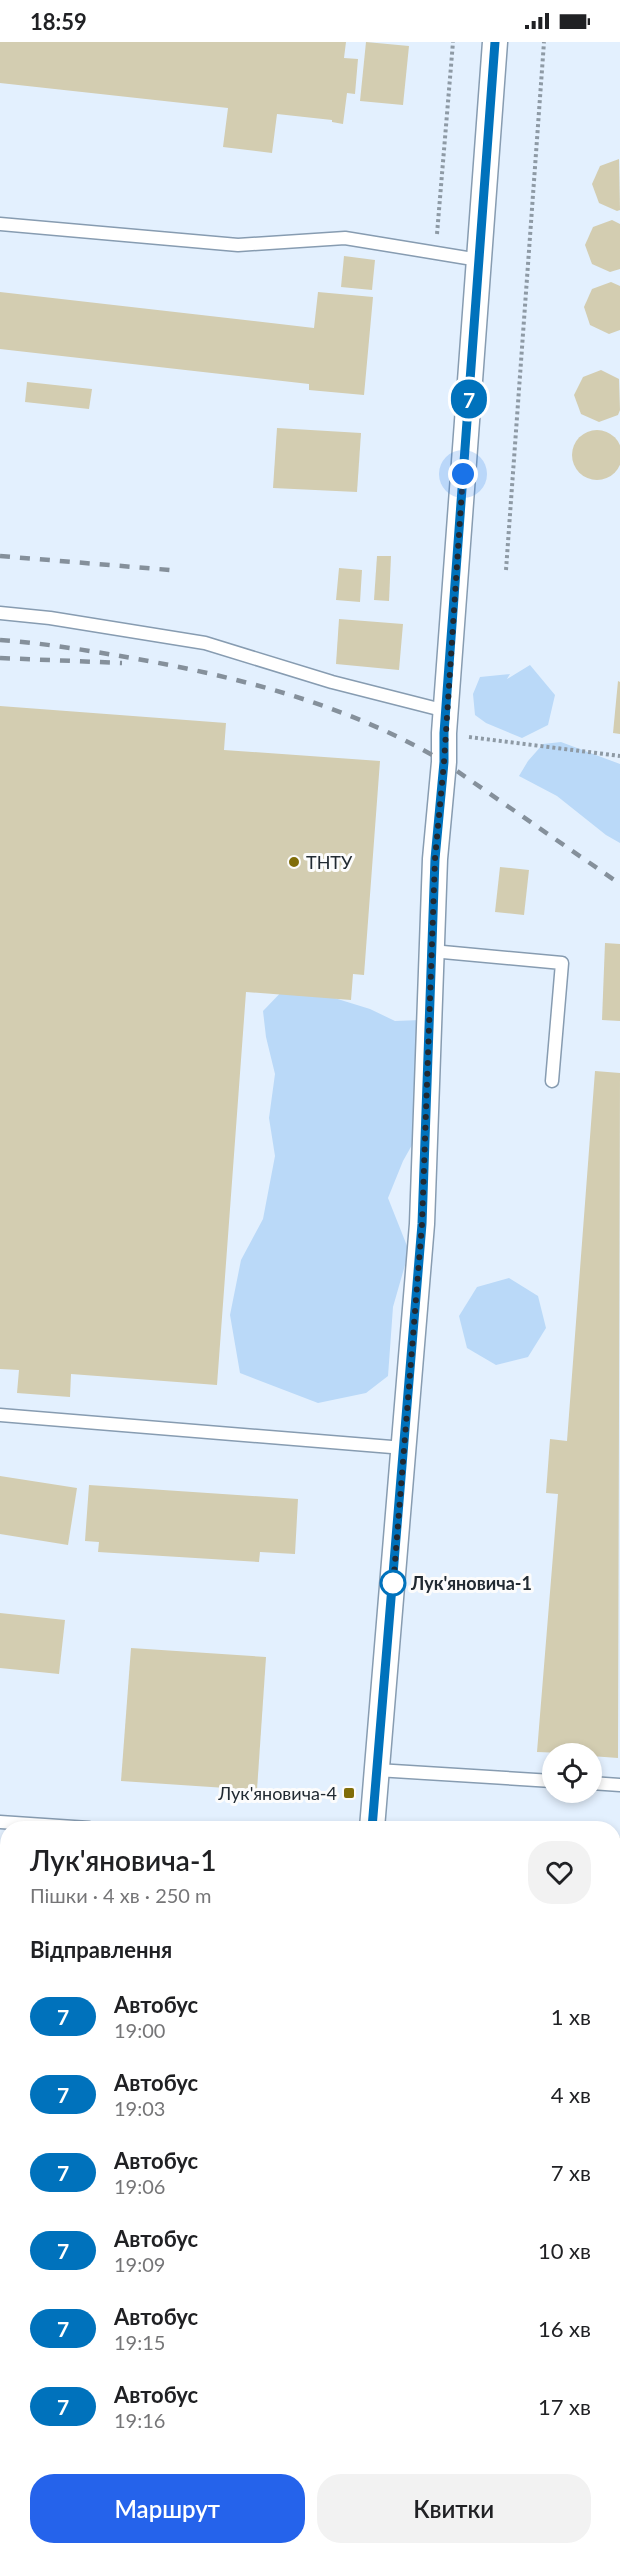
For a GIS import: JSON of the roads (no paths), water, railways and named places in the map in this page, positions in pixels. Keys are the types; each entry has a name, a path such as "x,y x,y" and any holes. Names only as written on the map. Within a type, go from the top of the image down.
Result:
{"street":[{"path":"373,1821 422,1224 435,859 444,762 445,722 495,42"}],"lane":[{"path":"0,224 238,245 345,238 479,260"},
{"path":"0,613 50,618 205,643 332,682 445,722"},
{"path":"432,951 562,963 552,1081"},
{"path":"0,1415 404,1448"},
{"path":"377,1770 542,1779"},
{"path":"602,1784 620,1785"}],"railway":[{"path":"0,556 170,570"},
{"path":"0,640 63,647 208,673 330,708 369,724 444,762 620,884"},
{"path":"0,658 122,663"}],"place":[{"name":"ТНТУ","path":"294,862"},
{"name":"Лук'яновича-1","path":"393,1583"},
{"name":"Лук'яновича-4","path":"349,1793"}]}
